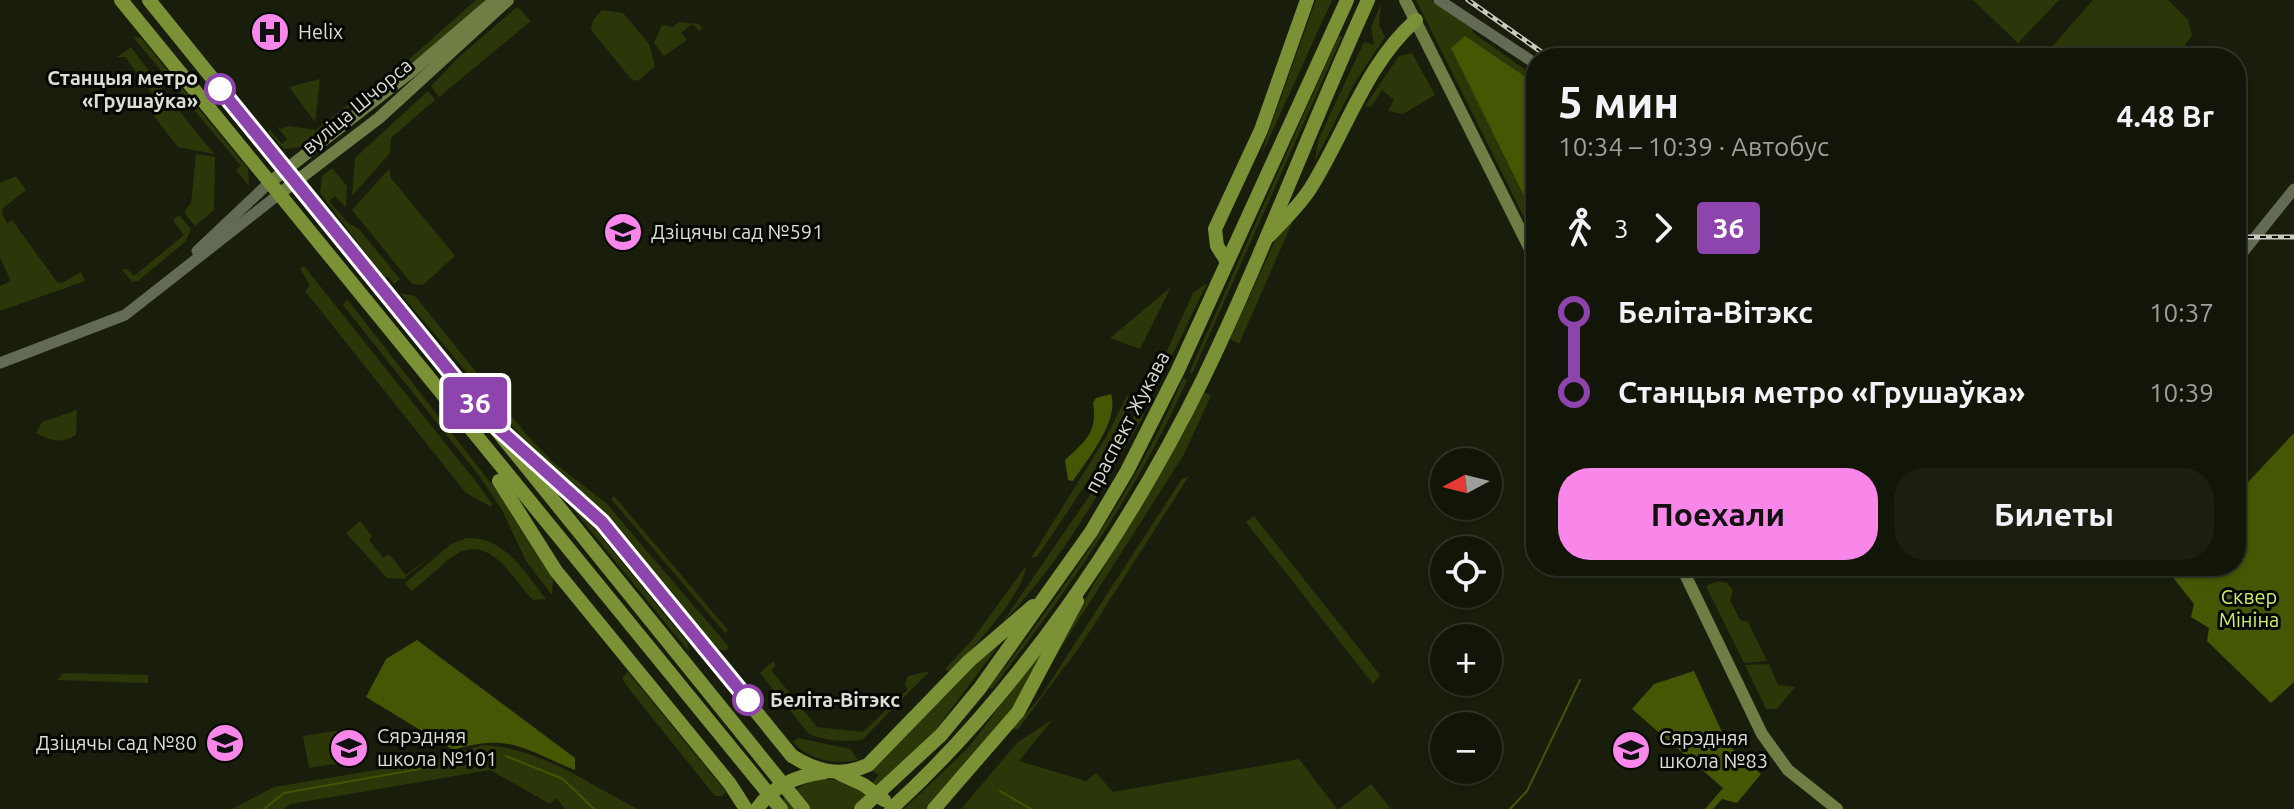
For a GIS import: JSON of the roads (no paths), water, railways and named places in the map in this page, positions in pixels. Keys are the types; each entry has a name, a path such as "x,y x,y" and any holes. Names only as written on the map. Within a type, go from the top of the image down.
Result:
{"main road":[{"path":"121,0 473,436 781,809"},
{"path":"149,0 803,809"},
{"name":"вуліца Шчорса","path":"273,189 284,170 412,71 495,0"},
{"name":"вуліца Шчорса","path":"273,189 295,183 379,118 508,0"},
{"path":"1226,260 1217,246 1215,229 1248,157 1307,0"},
{"name":"праспект Жукава","path":"861,809 941,735 980,688 1054,587 1133,459 1177,373 1347,0"},
{"path":"934,809 1018,712 1089,576 1202,382 1368,0"},
{"path":"1405,0 1526,232"},
{"path":"1261,246 1310,189 1369,78 1394,39 1416,20"},
{"path":"1248,157 1248,163 1257,170 1273,166"},
{"path":"1290,175 1294,196 1310,189"},
{"path":"489,420 602,522 792,756 853,778 891,809 973,728 1089,576"},
{"path":"473,436 548,560 722,774 746,809"},
{"path":"1686,576 1769,744 1788,770 1837,809"},
{"path":"757,809 770,792 785,783 868,765 969,661 1054,587"}],"street":[{"path":"1439,0 1526,58"},
{"name":"вуліца Шчорса","path":"0,363 125,315 273,189"},
{"path":"2246,249 2294,189"}],"waterway":[{"path":"1510,809 1527,791 1580,680"},
{"path":"506,756 563,779 594,809"},
{"path":"264,809 284,793 436,766"},
{"path":"1000,791 1031,809"}],"railway":[{"path":"1468,0 1536,48"},
{"path":"2246,237 2294,237"}],"place":[{"name":"Helix","path":"270,32"},
{"name":"Станцыя метро «Грушаўка»","path":"220,89"},
{"name":"Дзіцячы сад №591","path":"623,232"},
{"name":"Беліта-Вітэкс","path":"748,700"},
{"name":"Дзіцячы сад №80","path":"225,743"},
{"name":"Сярэдняя школа №101","path":"349,748"},
{"name":"Сярэдняя школа №83","path":"1631,750"}],"park label":[{"name":"Сквер Мініна","path":"2249,608"}]}
